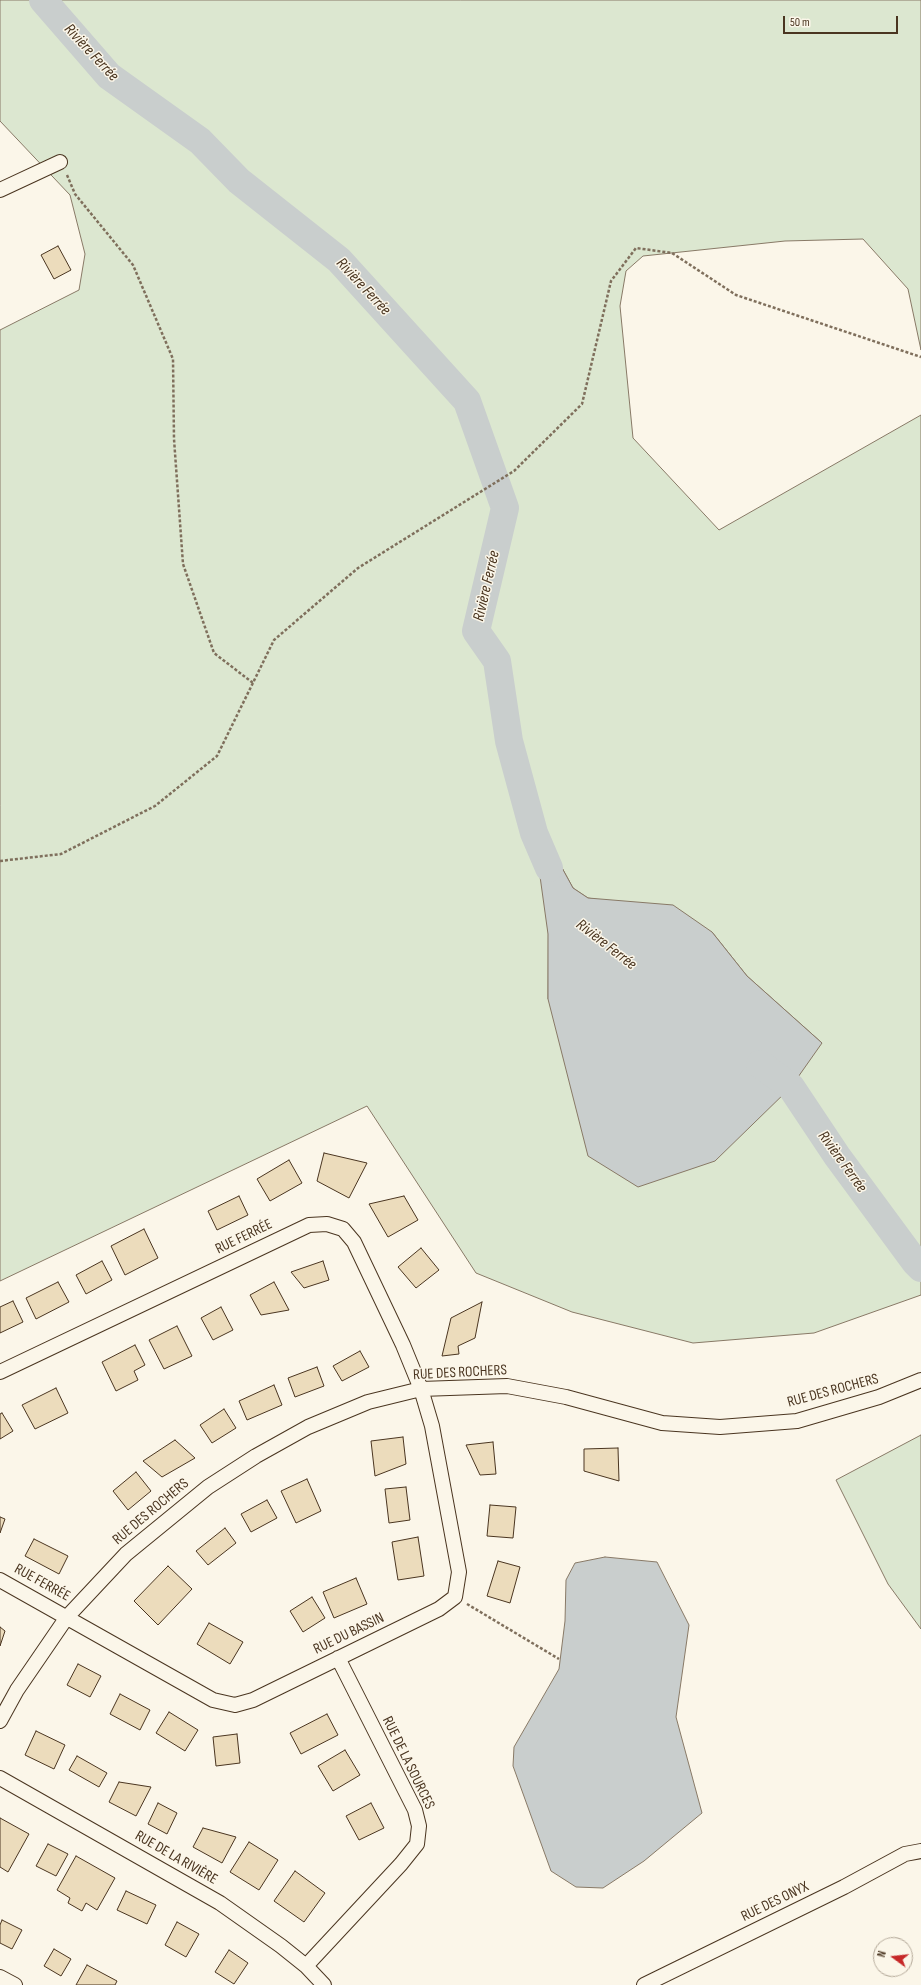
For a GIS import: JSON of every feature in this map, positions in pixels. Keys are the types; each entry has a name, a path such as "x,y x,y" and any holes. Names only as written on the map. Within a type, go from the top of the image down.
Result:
{"street":[{"path":"0,190 60,162"},
{"name":"RUE FERRÉE","path":"0,1372 309,1225 327,1224 343,1229 354,1242 403,1346 421,1389"},
{"name":"RUE DES ROCHERS","path":"0,1721 17,1690 67,1617 126,1554 214,1483 256,1456 308,1427 368,1402 421,1389 507,1386 566,1397 662,1423 720,1427 797,1421 879,1397 921,1380"},
{"path":"421,1389 432,1426 459,1572 455,1597"},
{"name":"RUE FERRÉE","path":"0,1580 67,1617"},
{"name":"RUE DU BASSIN","path":"67,1617 213,1700 235,1705 253,1700 439,1609 455,1597"},
{"name":"RUE DE LA SOURCES","path":"306,1966 405,1859 417,1844 419,1826 415,1810 338,1658"},
{"name":"RUE DE LA RIVIÈRE","path":"0,1778 220,1903 281,1946 306,1966 324,1985"},
{"name":"RUE DES ONYX","path":"644,1985 844,1887 905,1854 921,1851"},
{"path":"0,1977 15,1985"}],"path":[{"path":"60,162 75,194 133,265 173,360 174,440 183,564 214,653 253,683"},
{"path":"0,860 61,854 154,806 217,756 274,640 358,568 514,471 582,404 611,281 636,248 672,253 736,294 921,357"},
{"path":"455,1597 559,1659"}],"green space":[{"path":"0,0 921,0 921,350 908,289 863,239 785,241 643,256 626,271 620,306 633,438 719,530 921,415 921,1295 814,1333 693,1343 572,1312 476,1273 367,1106 0,1281 0,330 79,290 85,254 70,195 0,121","holes":["549,844 573,888 588,898 606,901 712,932 747,976 822,1043 548,999"]},
{"path":"921,1435 921,1629 888,1584 836,1480"}],"water":[{"path":"534,833 549,844 573,888 588,898 673,905 712,932 747,976 822,1043 791,1087 715,1161 638,1187 588,1156 548,999 548,934"},
{"path":"605,1557 657,1562 689,1625 676,1717 702,1813 644,1861 603,1888 576,1887 551,1871 513,1766 514,1747 559,1669 565,1621 566,1580 575,1563"}],"building":[{"path":"58,246 71,270 54,279 41,255"},
{"path":"324,1153 367,1163 349,1198 317,1181"},
{"path":"289,1160 302,1183 270,1201 257,1179"},
{"path":"239,1196 248,1215 217,1230 208,1211"},
{"path":"404,1196 418,1220 388,1237 369,1204"},
{"path":"144,1229 158,1258 125,1275 111,1246"},
{"path":"421,1248 439,1270 416,1288 398,1267"},
{"path":"102,1261 112,1280 86,1294 76,1275"},
{"path":"323,1261 329,1280 304,1288 291,1272"},
{"path":"58,1282 69,1302 36,1319 26,1298"},
{"path":"274,1282 289,1310 261,1315 250,1295"},
{"path":"13,1301 23,1322 0,1333 0,1307"},
{"path":"482,1302 475,1338 458,1346 459,1354 442,1356 451,1318"},
{"path":"221,1307 233,1330 213,1340 201,1318"},
{"path":"177,1326 192,1356 164,1369 149,1340"},
{"path":"135,1345 145,1365 134,1371 138,1380 116,1391 102,1362"},
{"path":"360,1351 369,1367 342,1381 333,1366"},
{"path":"317,1367 324,1386 295,1397 288,1378"},
{"path":"274,1385 282,1405 247,1420 239,1401"},
{"path":"56,1388 68,1413 35,1429 22,1405"},
{"path":"224,1409 236,1428 212,1443 200,1425"},
{"path":"2,1413 13,1431 0,1439 0,1414"},
{"path":"403,1437 406,1464 375,1476 371,1441"},
{"path":"175,1440 195,1458 162,1477 143,1461"},
{"path":"493,1442 496,1474 480,1475 466,1445"},
{"path":"618,1448 619,1481 584,1471 584,1449"},
{"path":"136,1472 151,1491 128,1510 113,1491"},
{"path":"307,1479 321,1511 296,1523 281,1491"},
{"path":"406,1487 410,1520 389,1523 385,1489"},
{"path":"267,1500 277,1518 251,1532 241,1514"},
{"path":"490,1505 516,1507 513,1538 487,1536"},
{"path":"0,1517 5,1519 0,1533"},
{"path":"225,1528 236,1543 208,1565 196,1551"},
{"path":"418,1537 424,1576 398,1580 392,1542"},
{"path":"34,1539 68,1556 59,1574 25,1556"},
{"path":"498,1561 520,1567 510,1603 487,1596"},
{"path":"168,1566 192,1589 158,1625 134,1601"},
{"path":"356,1578 367,1604 334,1618 323,1592"},
{"path":"312,1597 325,1618 303,1632 290,1611"},
{"path":"209,1623 243,1642 230,1664 197,1644"},
{"path":"0,1627 5,1631 0,1646"},
{"path":"78,1664 101,1676 90,1697 67,1685"},
{"path":"120,1694 150,1710 140,1730 110,1714"},
{"path":"169,1712 198,1730 185,1751 156,1733"},
{"path":"327,1714 338,1735 301,1754 290,1733"},
{"path":"36,1731 65,1745 54,1769 25,1755"},
{"path":"237,1734 240,1763 216,1766 213,1737"},
{"path":"345,1750 360,1775 333,1791 318,1766"},
{"path":"77,1756 107,1773 99,1787 69,1770"},
{"path":"119,1782 151,1787 136,1816 109,1802"},
{"path":"158,1803 177,1813 167,1834 148,1824"},
{"path":"371,1803 384,1828 359,1840 346,1816"},
{"path":"0,1818 29,1834 8,1872 0,1867"},
{"path":"203,1828 236,1837 222,1863 193,1847"},
{"path":"249,1842 278,1860 259,1890 230,1872"},
{"path":"48,1844 68,1854 56,1876 36,1866"},
{"path":"76,1856 115,1878 97,1910 86,1903 82,1911 68,1903 70,1898 57,1890"},
{"path":"295,1871 325,1893 304,1922 274,1901"},
{"path":"126,1891 156,1905 147,1924 117,1910"},
{"path":"2,1920 22,1930 12,1949 0,1943 0,1925"},
{"path":"177,1922 199,1934 186,1957 165,1945"},
{"path":"54,1949 71,1959 61,1976 44,1966"},
{"path":"229,1950 248,1963 234,1984 215,1972"},
{"path":"87,1965 117,1981 115,1985 76,1985"}],"waterway":[{"name":"Rivière Ferrée","path":"43,0 109,76 200,141 239,181 339,260 467,401 505,508 476,631 497,661 509,741 534,833 549,868"},
{"name":"Rivière Ferrée","path":"760,1064 791,1087 837,1156 921,1268"}]}
